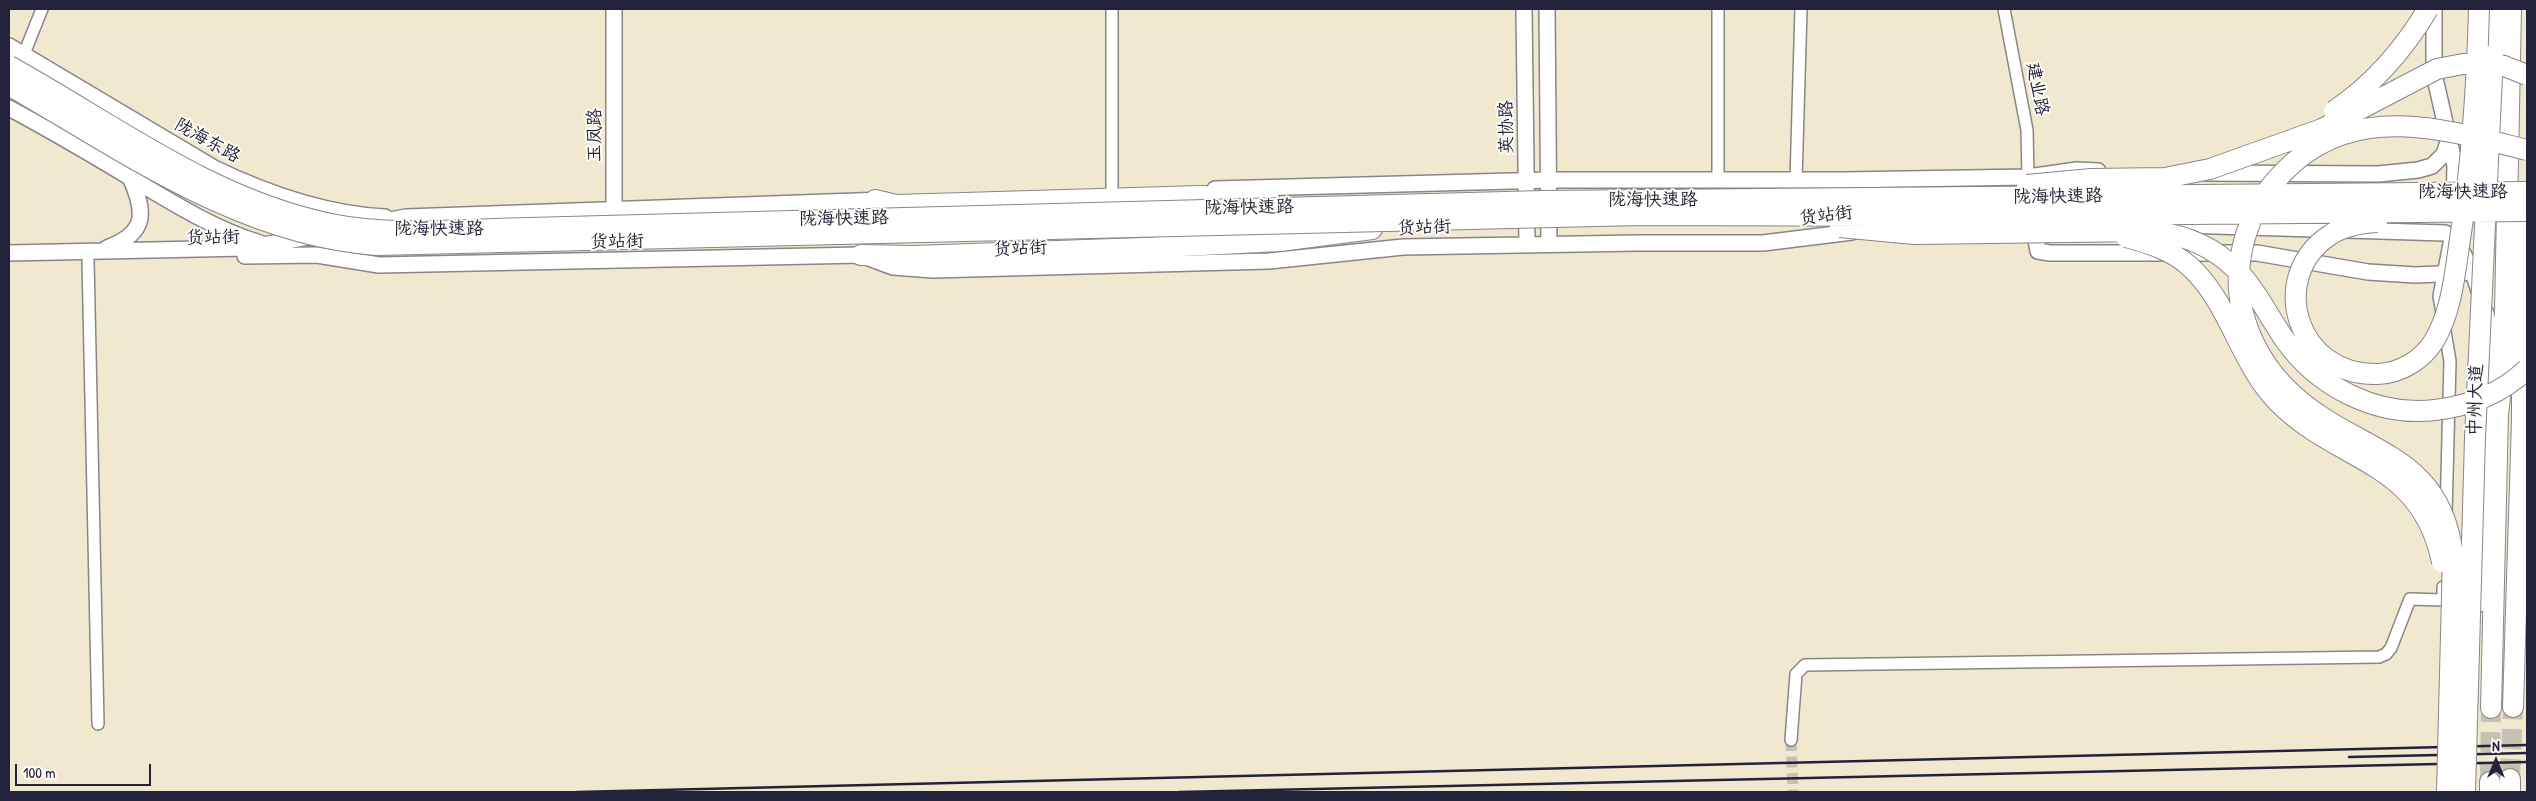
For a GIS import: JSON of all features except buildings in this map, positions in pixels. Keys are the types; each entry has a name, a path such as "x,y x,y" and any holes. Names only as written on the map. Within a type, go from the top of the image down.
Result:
{"highway":[{"path":"2285,142 2352,99 2395,56 2428,9"},
{"path":"2460,211 2433,220 2392,220 2363,223 2329,236 2317,246 2303,268 2296,297 2302,329 2313,349 2329,363 2351,372 2384,374 2400,370 2414,362 2429,348 2439,331 2451,294 2470,175 2476,105 2479,9"},
{"name":"中州大道","path":"2478,788 2474,447 2494,9"},
{"name":"中州大道","path":"2483,708 2498,415 2504,362 2511,9"},
{"path":"2513,707 2525,411 2524,9"},
{"name":"陇海快速路","path":"16,60 172,162 222,188 295,215 333,224 365,228 519,228 1543,201 2527,192"},
{"path":"1924,197 2091,179 2165,178 2210,168 2322,129 2437,69 2463,64 2487,64 2510,68 2527,75"},
{"name":"陇海快速路","path":"9,85 175,181 226,206 283,227 360,244 700,239 1638,215 1965,216 2527,211"},
{"path":"2445,787 2453,556 2449,531 2441,509 2428,488 2407,467 2310,408 2295,397 2272,372 2250,335 2241,307 2238,283 2241,258 2253,215 2276,179 2308,151 2346,133 2382,126 2416,126 2527,150"},
{"path":"875,200 896,205 1201,196 1357,206"},
{"path":"1753,216 1893,233 2157,231 2174,234 2206,246 2230,264 2244,279 2285,341 2304,362 2341,391 2364,401 2415,411 2456,407 2494,392 2527,369"},
{"path":"861,255 914,256 1142,248 1280,240 1439,220"},
{"path":"2098,231 2151,245 2176,256 2189,266 2211,294 2249,365 2269,394 2300,420 2335,444 2387,473 2410,494 2427,518 2438,540 2447,590 2450,624"}],"street":[{"path":"16,60 42,9"},
{"name":"玉凤路","path":"614,9 614,261"},
{"path":"1112,9 1112,191"},
{"name":"英协路","path":"1524,9 1526,245"},
{"path":"1546,9 1549,244"},
{"path":"1718,9 1718,179"},
{"path":"1796,180 1801,9"},
{"name":"建业路","path":"2004,9 2027,130 2028,177"},
{"path":"1791,740 1796,674 1805,665 2379,657 2386,654 2396,638 2410,599 2443,600 2450,372 2439,301 2456,183 2455,166 2434,74 2434,9"},
{"name":"陇海东路","path":"9,46 16,60 214,168 238,179 309,204 382,217 406,217"},
{"path":"9,108 222,229 268,245 317,255"},
{"path":"2028,177 2077,170 2288,176 2378,174 2418,170 2432,166 2444,154 2448,142"},
{"path":"98,724 93,255 130,236 138,227 141,218 140,206 130,177"},
{"path":"2028,177 2091,186 2444,185"},
{"name":"货站街","path":"9,262 93,255 246,248 406,217 614,208 1112,191 1549,180 1796,180 2028,177"},
{"name":"货站街","path":"9,253 317,255 379,265 861,255 892,267 933,270 1269,261 1404,247 1763,243 1912,224 2195,224 2448,233"},
{"path":"2033,224 2038,252 2257,253 2368,272 2443,274 2473,272"},
{"path":"2448,233 2473,272 2492,340 2498,415"},
{"path":"2483,708 2492,340"}],"tunnel":[{"path":"2510,779 2513,707"},
{"path":"2490,782 2491,708"},
{"path":"1791,740 1793,792"}],"railway":[{"path":"577,792 2527,745"},
{"path":"2349,757 2527,753"},
{"path":"1179,792 2527,762"}]}
